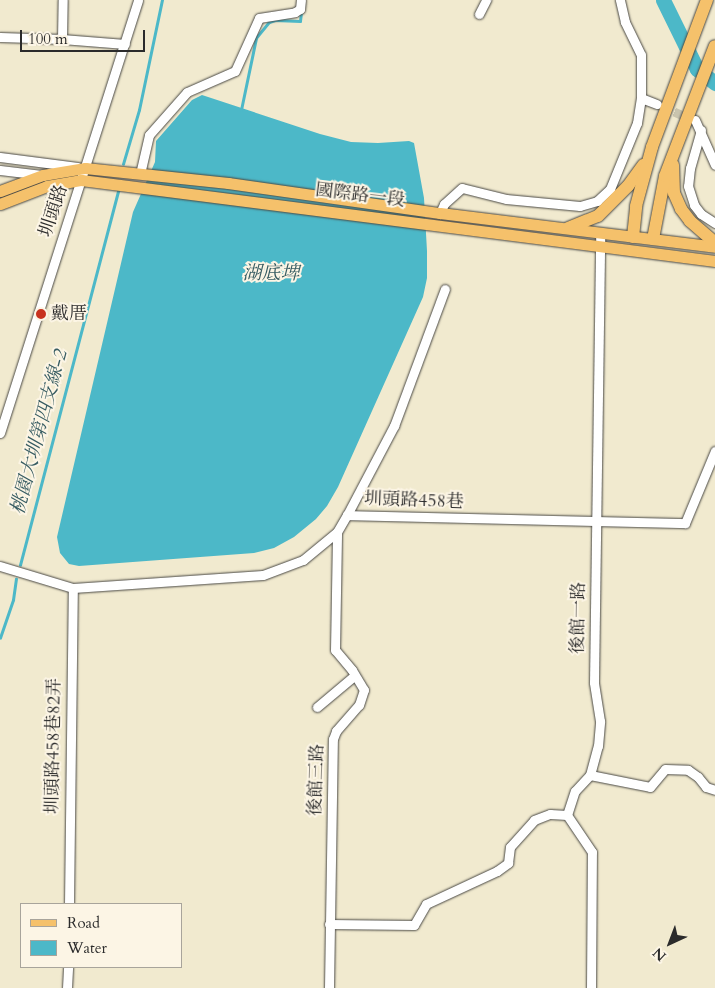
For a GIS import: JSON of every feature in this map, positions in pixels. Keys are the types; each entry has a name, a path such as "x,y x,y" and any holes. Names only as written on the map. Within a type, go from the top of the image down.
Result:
{"highway":[{"path":"633,237 636,206 663,104 707,0"},
{"path":"653,239 657,209 673,155 692,116 715,46"},
{"path":"568,228 598,216 608,208 633,179 652,147"},
{"path":"673,155 674,193 681,209 690,221 715,242"}],"main road":[{"name":"國際路一段","path":"84,168 228,183 440,213 715,247"},
{"path":"0,191 43,175 84,168"},
{"name":"國際路一段","path":"81,180 715,261"},
{"path":"0,204 46,186 81,180"},
{"path":"633,237 644,251 653,239"}],"street":[{"path":"62,39 63,0"},
{"name":"圳頭路","path":"0,433 138,0"},
{"path":"140,174 149,135 187,92 235,71 259,18 295,12 300,9 301,0"},
{"path":"479,14 486,0"},
{"path":"440,213 444,204 462,188 506,199 571,206 590,205 597,202 610,189 637,123 641,98 641,55 625,22 620,0"},
{"path":"0,37 125,44"},
{"path":"641,98 663,104"},
{"path":"692,116 701,130 715,165"},
{"path":"701,130 690,168 688,186 694,205 701,214 715,223"},
{"name":"國際路一段","path":"0,157 84,168"},
{"name":"國際路一段","path":"0,170 81,180"},
{"name":"後館一路","path":"568,815 574,792 590,775 598,746 600,721 594,682 598,522 600,232"},
{"path":"347,515 394,426 445,289"},
{"name":"圳頭路458巷","path":"0,566 73,588 263,575 303,560 337,532 347,515 685,523 715,451"},
{"name":"後館三路","path":"328,988 333,739 336,731 359,705 364,690 335,650 337,532"},
{"name":"圳頭路458巷82弄","path":"69,903 73,588"},
{"path":"317,708 354,676"},
{"path":"590,775 650,787 665,768 688,770 698,777 706,787 715,790"},
{"path":"330,924 414,925 426,904 496,871 508,863 510,846 534,820 550,814 568,815 592,852 591,988"},
{"path":"67,988 68,968"}],"water":[{"name":"湖底埤","path":"202,95 320,134 351,142 409,141 414,143 424,198 427,278 423,297 338,487 327,506 316,519 294,537 274,548 254,553 79,566 69,564 60,553 57,537 133,212 155,162 156,141 192,100"}],"waterway":[{"name":"桃園大圳第四支線-2","path":"123,164 139,110 162,0"},
{"path":"663,0 697,69 715,83"},
{"path":"241,110 256,38 269,22 275,20 300,21 301,13"},
{"name":"桃園大圳第四支線-2","path":"20,565 118,191"},
{"name":"桃園大圳第四支線-2","path":"0,638 13,600 16,579"}],"tunnel":[{"path":"662,106 691,119"}],"place":[{"name":"戴厝","path":"41,314"}]}
